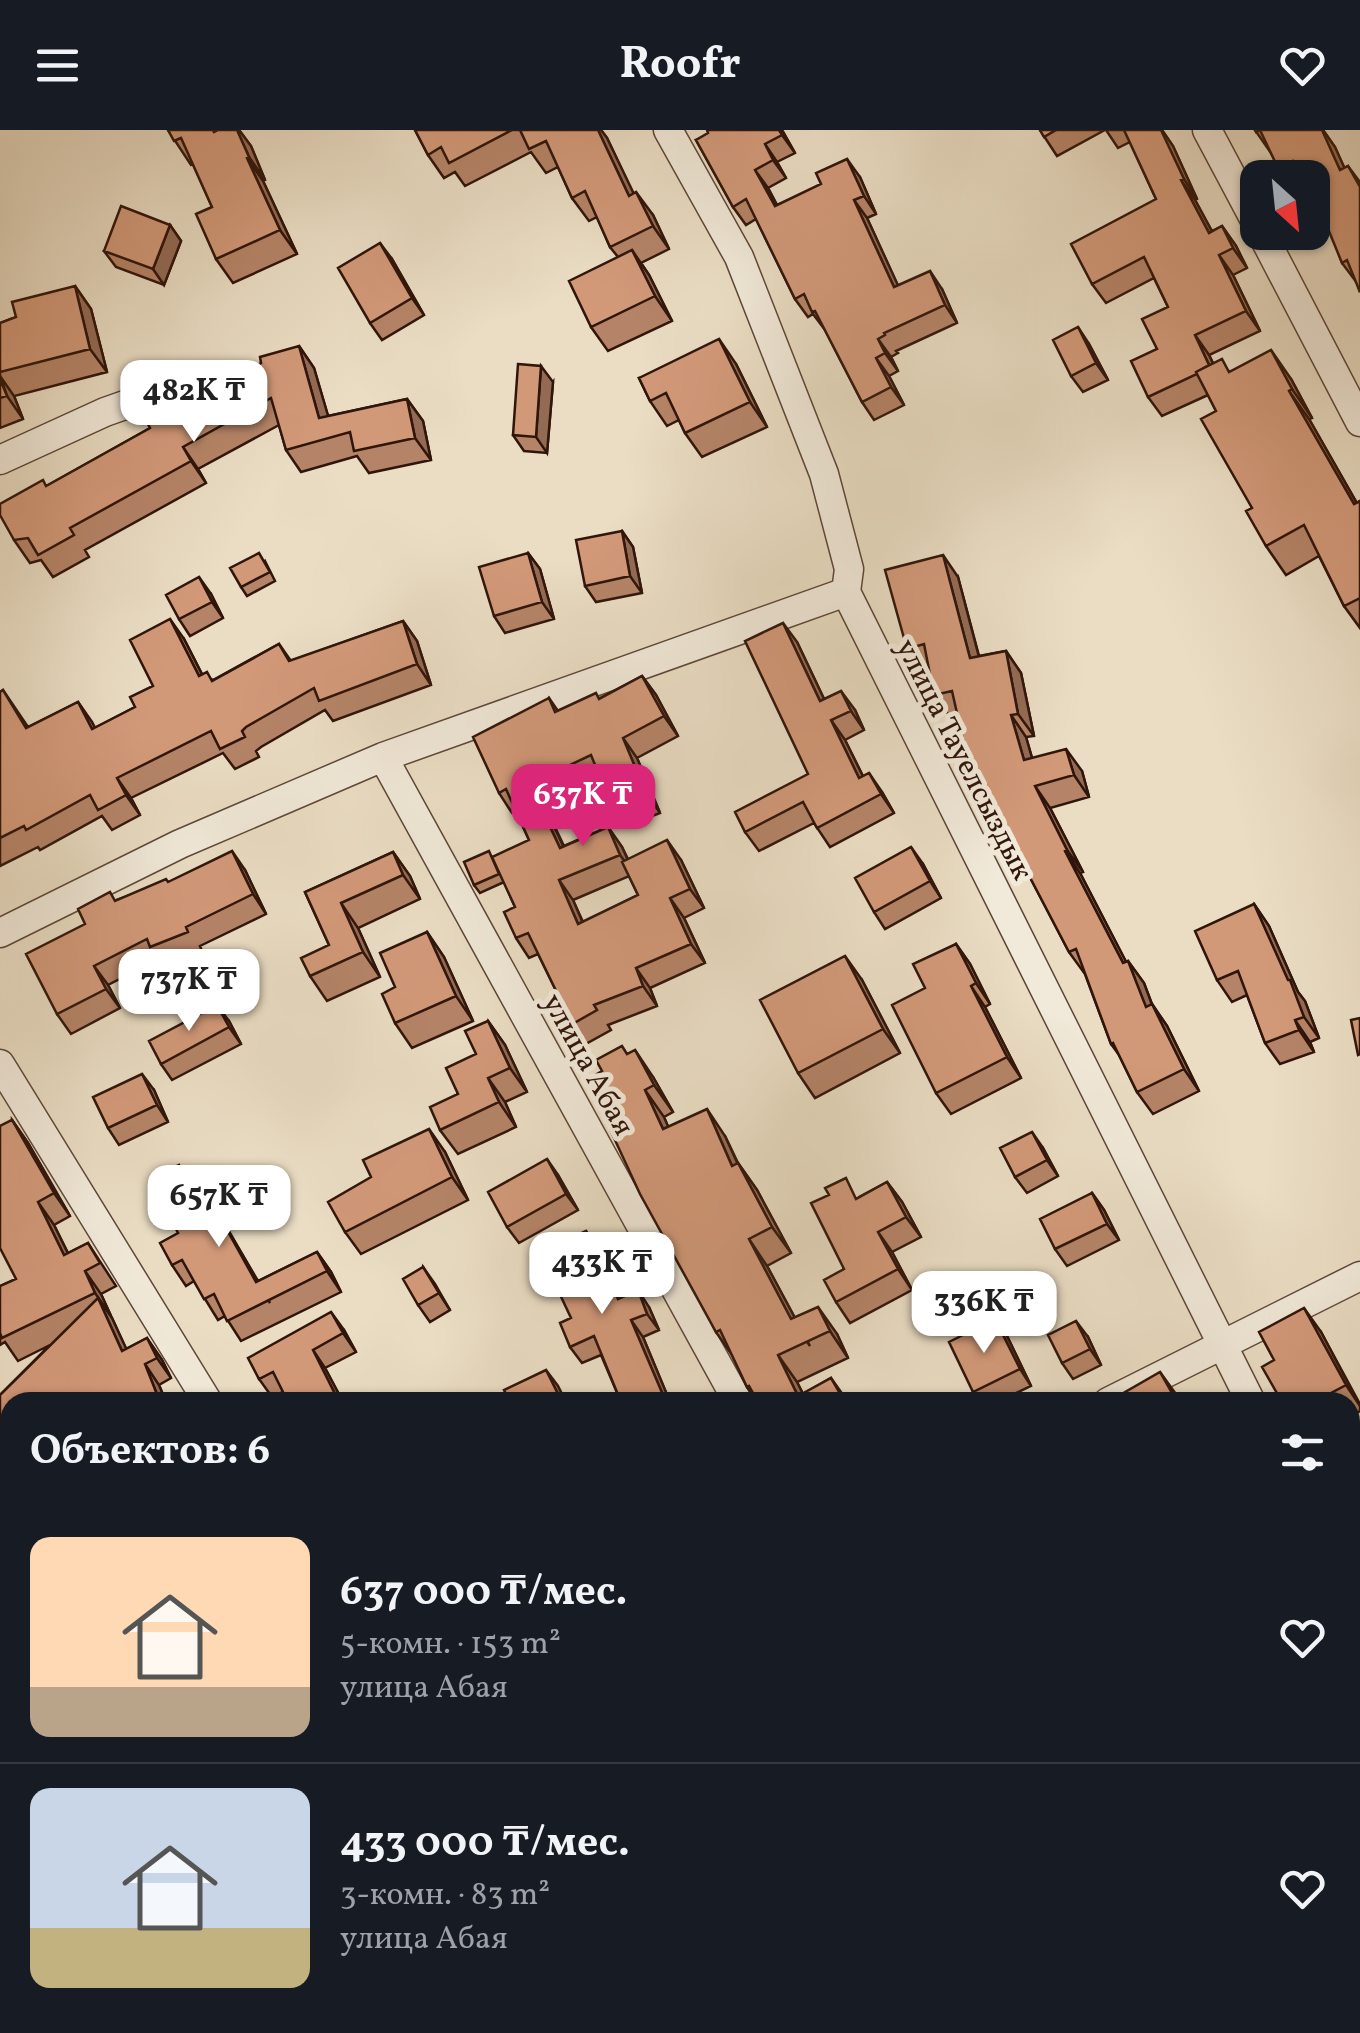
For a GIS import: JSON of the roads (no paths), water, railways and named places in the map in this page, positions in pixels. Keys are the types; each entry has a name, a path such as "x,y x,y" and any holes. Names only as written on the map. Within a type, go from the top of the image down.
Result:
{"street":[{"name":"улица Тауелсыздык","path":"668,130 739,257 824,474 849,569 846,592 1246,1392"},
{"path":"1207,130 1240,193"},
{"path":"1270,250 1360,422"},
{"path":"0,460 105,412 156,394"},
{"path":"0,934 180,844 384,758 846,592"},
{"name":"улица Абая","path":"384,758 733,1392"},
{"path":"0,1064 202,1392"},
{"path":"1127,1392 1360,1276"}]}
